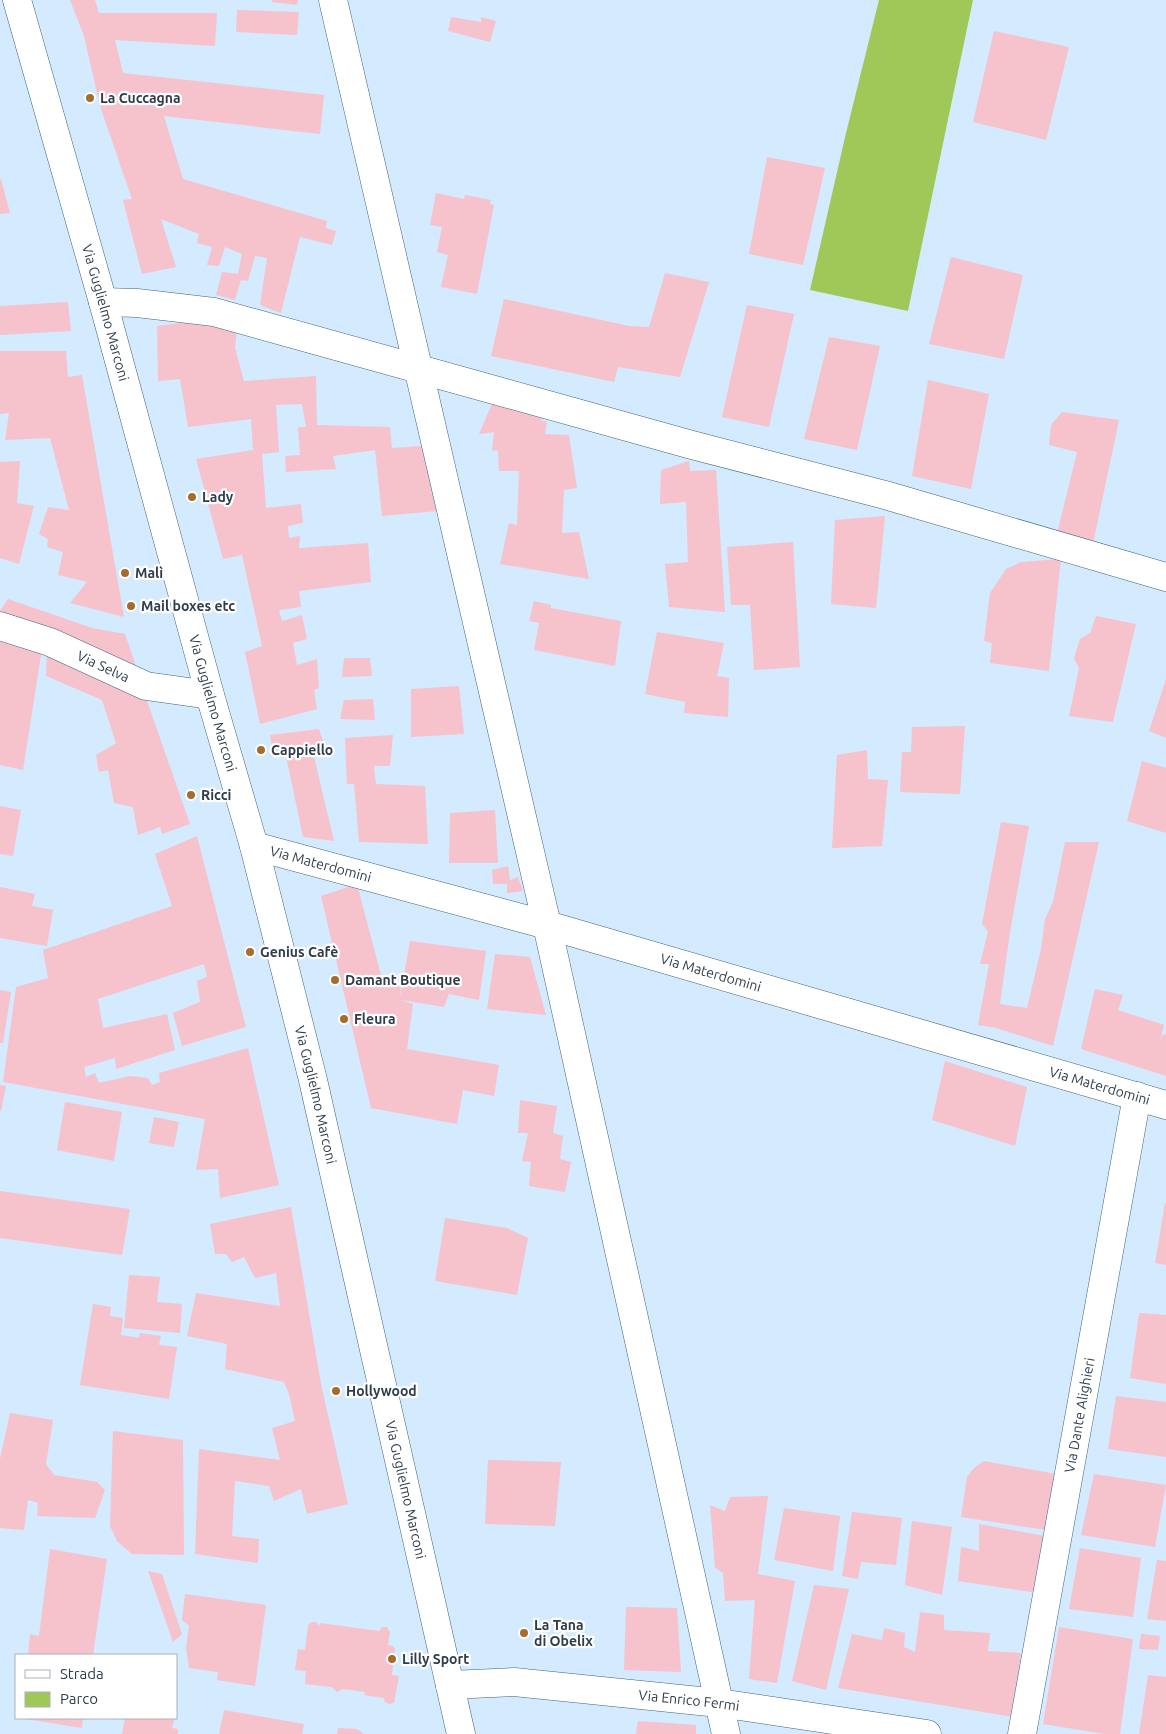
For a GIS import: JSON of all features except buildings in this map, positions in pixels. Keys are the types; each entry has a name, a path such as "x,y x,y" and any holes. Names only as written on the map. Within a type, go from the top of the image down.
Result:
{"street":[{"name":"Via Guglielmo Marconi","path":"17,0 103,302 210,695 254,846 313,1080 461,1734"},
{"path":"333,0 547,925 726,1734"},
{"path":"103,302 137,303 214,312 692,445 886,495 1166,577"},
{"name":"Via Selva","path":"0,626 50,642 146,686 210,695"},
{"name":"Via Materdomini","path":"254,846 547,925 1166,1105"},
{"name":"Via Dante Alighieri","path":"1022,1734 1137,1096"},
{"name":"Via Enrico Fermi","path":"450,1685 514,1682 719,1703 927,1734"}],"green space":[{"path":"879,0 973,0 908,311 810,290"}],"place":[{"name":"La Cuccagna","path":"90,98"},
{"name":"Lady","path":"192,497"},
{"name":"Malì","path":"125,573"},
{"name":"Mail boxes etc","path":"131,606"},
{"name":"Cappiello","path":"261,750"},
{"name":"Ricci","path":"191,795"},
{"name":"Genius Cafè","path":"250,952"},
{"name":"Damant Boutique","path":"335,980"},
{"name":"Fleura","path":"344,1019"},
{"name":"Hollywood","path":"336,1391"},
{"name":"La Tana di Obelix","path":"524,1633"},
{"name":"Lilly Sport","path":"392,1659"}]}
